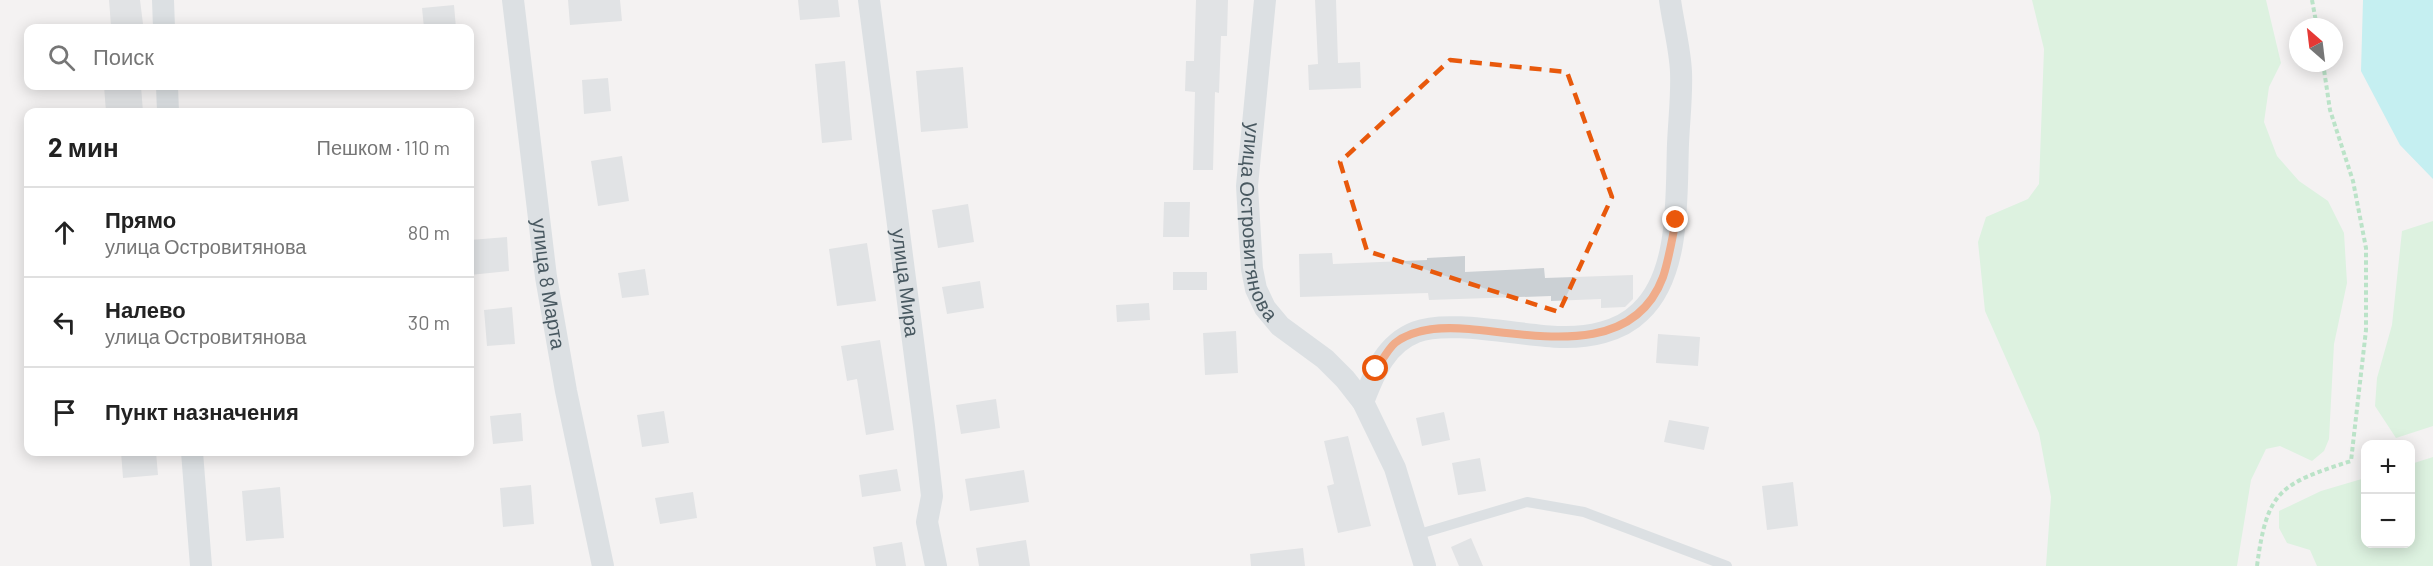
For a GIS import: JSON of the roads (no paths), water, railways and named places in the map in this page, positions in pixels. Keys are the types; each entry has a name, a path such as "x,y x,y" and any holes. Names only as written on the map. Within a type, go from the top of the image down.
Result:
{"street":[{"path":"163,0 164,24"},
{"name":"улица 8 Марта","path":"513,0 546,277 566,391 603,566"},
{"name":"улица Мира","path":"869,0 924,426 932,496 927,522 936,566"},
{"name":"улица Островитянова","path":"1265,0 1247,186 1252,269 1256,290 1265,308 1280,326 1325,359 1363,402 1395,468 1425,566"},
{"path":"1363,402 1376,369 1395,343 1417,331 1453,327 1561,337 1588,335 1611,330 1626,323 1641,312 1654,296 1669,257 1676,220 1681,71 1670,0"},
{"path":"167,90 168,108"},
{"path":"192,456 201,566"}],"lane":[{"path":"1416,535 1527,502 1584,512 1727,566"}],"water":[{"path":"2363,0 2433,0 2433,179 2400,145 2361,71"}]}
